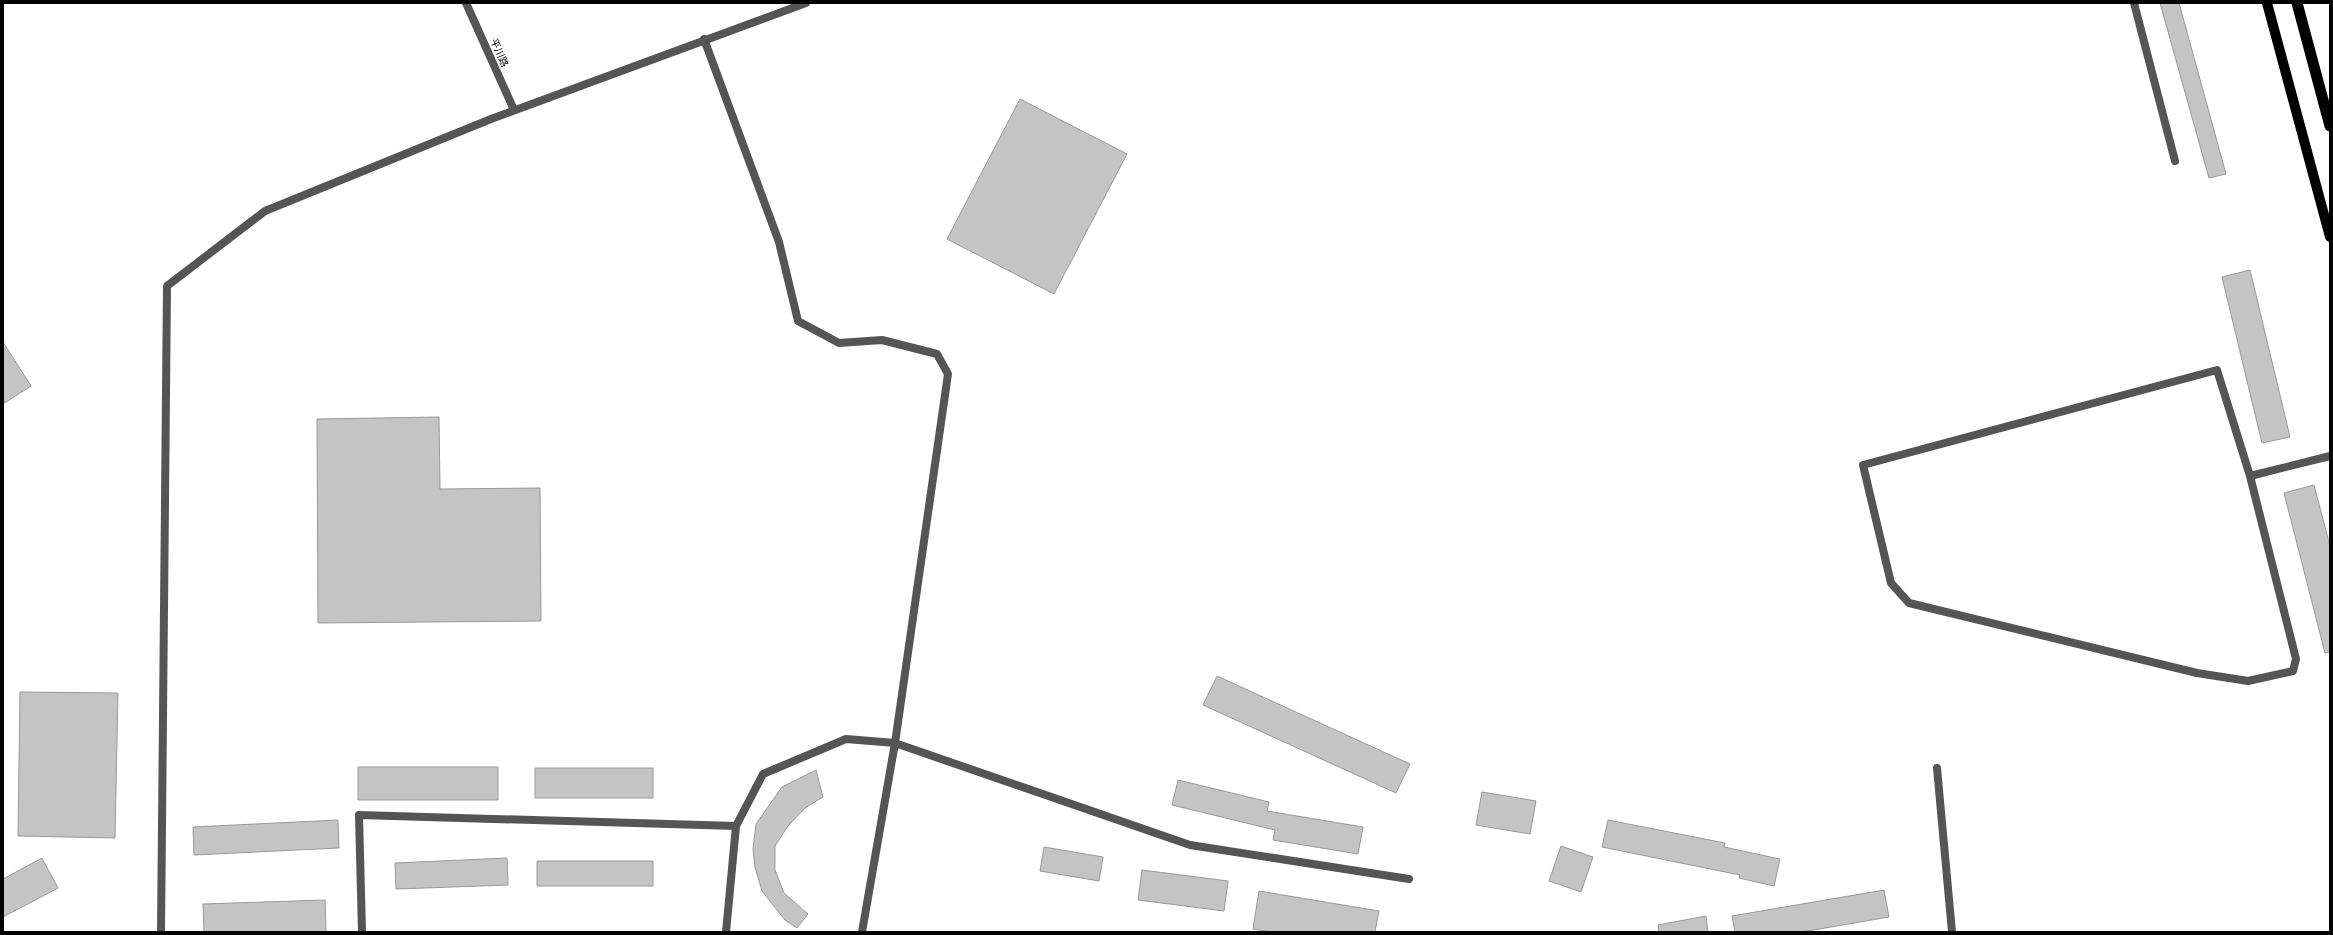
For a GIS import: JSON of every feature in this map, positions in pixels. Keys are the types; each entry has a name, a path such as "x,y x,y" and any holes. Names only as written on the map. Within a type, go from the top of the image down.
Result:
{"highway":[{"path":"2297,3 2330,126"}],"main road":[{"path":"2268,3 2330,237"}],"street":[{"name":"平川路","path":"466,3 514,110"},
{"path":"161,932 167,286 265,211 514,110 704,39 806,3"},
{"path":"2134,3 2174,161"},
{"path":"704,39 780,242 798,321 839,343 882,340 937,354 948,374 895,744 862,932"},
{"path":"2217,370 2250,476 2296,659 2293,671 2248,681 2197,673 1909,603 1891,583 1863,465 2217,370"},
{"path":"2250,476 2330,456"},
{"path":"726,932 736,826 763,774 846,739 895,744 1190,845 1409,878"},
{"path":"1937,768 1952,932"},
{"path":"362,932 359,815 736,826"}],"building":[{"path":"2160,3 2179,3 2226,174 2209,178"},
{"path":"1020,99 1127,154 1054,294 947,239"},
{"path":"2250,270 2290,437 2262,443 2222,277"},
{"path":"3,342 31,386 3,404"},
{"path":"439,417 440,489 540,488 541,621 318,623 317,419"},
{"path":"2314,485 2330,546 2330,652 2325,653 2284,493"},
{"path":"1217,676 1410,764 1396,793 1203,705"},
{"path":"20,692 118,693 115,838 18,836"},
{"path":"358,767 498,767 498,800 358,800"},
{"path":"535,768 653,768 653,798 535,798"},
{"path":"816,770 823,797 805,808 788,826 775,846 775,870 784,893 808,914 797,928 785,920 762,891 755,867 753,849 756,824 782,787"},
{"path":"1178,780 1269,802 1267,811 1363,827 1358,854 1273,840 1275,830 1172,805"},
{"path":"1482,792 1536,801 1530,834 1476,825"},
{"path":"338,820 339,848 194,855 193,827"},
{"path":"1608,820 1725,843 1724,847 1780,859 1774,886 1739,878 1740,875 1602,847"},
{"path":"1561,846 1593,857 1581,892 1549,881"},
{"path":"1044,847 1103,857 1099,881 1040,871"},
{"path":"42,858 58,888 3,917 3,879"},
{"path":"507,858 508,885 396,889 395,863"},
{"path":"537,861 653,861 653,886 537,886"},
{"path":"1142,870 1228,881 1224,911 1138,900"},
{"path":"1884,890 1889,917 1802,932 1735,932 1732,916"},
{"path":"1259,891 1379,911 1375,932 1271,932 1253,929"},
{"path":"325,900 326,932 204,932 203,904"},
{"path":"1706,916 1708,932 1659,932 1658,925"}]}
